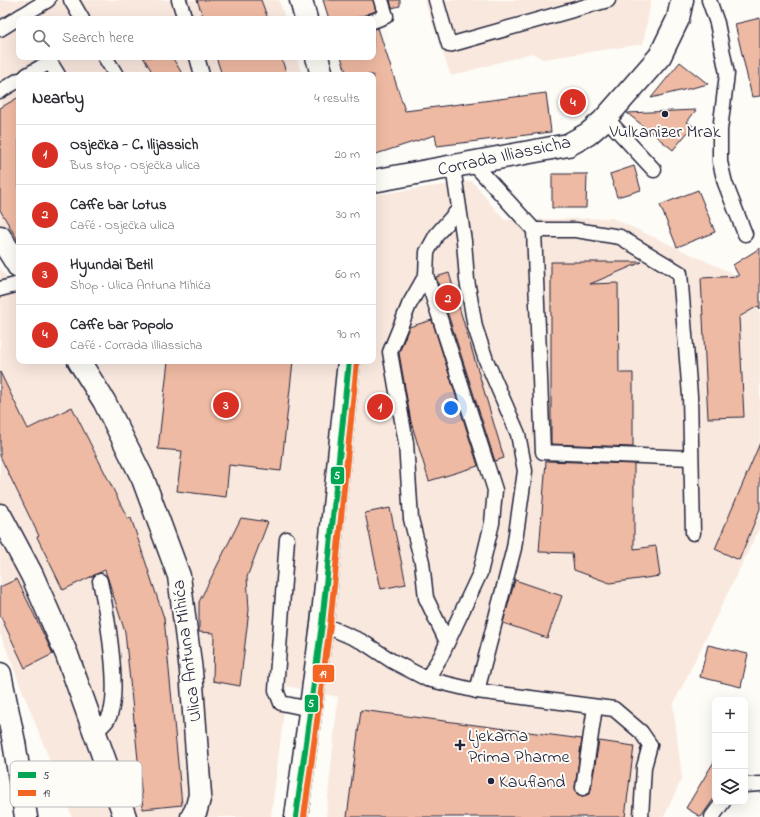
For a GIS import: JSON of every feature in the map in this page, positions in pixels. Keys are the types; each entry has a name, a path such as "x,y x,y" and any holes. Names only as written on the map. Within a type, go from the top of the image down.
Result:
{"street":[{"path":"301,0 305,16"},
{"name":"Corrada Illiassicha","path":"376,180 568,145 588,134 606,118 660,56 678,19 682,0"},
{"path":"318,60 321,72"},
{"path":"0,237 16,262"},
{"name":"Ulica Antuna Mihića","path":"81,364 104,401 144,479 179,576 191,670 200,795 196,810 192,817"},
{"path":"296,817 322,624 349,364"},
{"path":"0,515 32,575 67,655 105,761"},
{"path":"0,674 17,761"},
{"path":"24,807 26,817"},
{"path":"121,807 125,817"}],"lane":[{"path":"24,16 48,0"},
{"path":"71,0 80,16"},
{"path":"179,0 184,16"},
{"path":"376,20 386,16 381,0"},
{"path":"436,0 449,45 608,0"},
{"path":"709,0 717,23 727,74 720,130 720,162 725,183 745,234"},
{"path":"0,29 16,20"},
{"path":"31,72 47,60"},
{"path":"49,60 56,72"},
{"path":"108,60 114,72"},
{"path":"198,60 201,72"},
{"path":"0,91 16,82"},
{"path":"606,118 654,170"},
{"path":"463,165 459,209 466,280 475,327 486,360 518,434 525,471 514,548 477,691"},
{"path":"463,165 534,230 576,230 620,237 680,273 690,396 693,533"},
{"path":"427,679 448,642 480,573 492,523 495,490 426,275 427,252 437,234 459,209"},
{"path":"534,230 543,452 691,458"},
{"path":"426,275 409,305 390,352 406,444 411,519 422,562 426,598 448,642"},
{"path":"0,289 16,285"},
{"path":"287,539 276,690 281,703 310,709"},
{"path":"95,733 108,718 113,699 111,641 107,611 100,581"},
{"path":"322,624 363,642 392,661 427,679 477,691 614,709 641,732 650,745 644,767 641,817"},
{"path":"583,788 595,707"},
{"path":"748,785 760,784"},
{"path":"712,817 721,805"}],"shaded area":[{"path":"0,0 279,0 284,16 16,16 16,60 297,60 301,72 16,72 16,250 0,225"},
{"path":"424,0 651,0 643,44 543,59 532,53 451,76"},
{"path":"472,181 504,220 612,218 736,275 760,313 760,527 673,705 682,778 664,817 326,817 338,697 287,686 271,817 72,817 68,807 142,807 142,761 50,761 0,633 0,267 16,294 16,364 376,364 376,195"}],"building":[{"path":"197,0 261,0 267,16 203,16"},
{"path":"323,0 373,0 376,11 362,16 328,16"},
{"path":"390,0 400,0 400,6 392,8"},
{"path":"760,18 760,96 752,97 735,24"},
{"path":"376,28 378,28 405,111 546,93 551,132 437,146 435,135 376,154 376,72 346,72 342,60 376,60"},
{"path":"145,60 174,60 181,72 152,72"},
{"path":"217,60 282,60 286,72 221,72"},
{"path":"680,62 708,84 651,98"},
{"path":"16,99 16,237 0,210 0,108"},
{"path":"696,110 687,122 693,126 673,150 627,113"},
{"path":"634,166 641,190 617,197 610,174"},
{"path":"552,174 587,174 586,208 552,208"},
{"path":"698,190 715,232 677,247 660,205"},
{"path":"760,248 760,309 758,306 739,317 744,417 708,418 701,278 739,276 733,265"},
{"path":"551,262 642,262 590,284 618,283 619,373 633,373 633,447 551,444"},
{"path":"449,273 504,458 495,461 436,277"},
{"path":"432,320 478,466 429,481 411,422 399,353 409,327"},
{"path":"168,364 293,364 281,471 229,465 226,497 177,491 182,451 158,449"},
{"path":"0,372 28,429 72,407 128,519 131,518 164,618 182,805 143,809 142,761 138,761 125,632 105,570 63,590 37,537 39,536 0,456"},
{"path":"760,443 760,509 739,560 715,549"},
{"path":"546,461 634,464 634,549 656,546 660,576 610,583 574,570 572,553 539,552"},
{"path":"390,508 406,584 381,589 365,513"},
{"path":"241,518 268,522 247,577 249,610 240,686 213,681 214,633 199,632 199,602"},
{"path":"17,579 53,654 25,668 0,615 0,587"},
{"path":"515,580 562,596 547,638 503,623"},
{"path":"708,645 748,654 741,687 700,677"},
{"name":"Kaufland","path":"361,710 582,739 575,787 577,794 582,796 589,794 591,789 599,741 634,746 625,817 347,817"},
{"path":"712,765 712,801 701,817 686,808"}],"transit line":[{"name":"5","path":"296,817 322,624 349,364"},
{"name":"19","path":"304,817 330,625 357,364"}],"place":[{"name":"Caffe bar Popolo","path":"573,102"},
{"name":"Vulkanizer Mrak","path":"665,114"},
{"name":"Caffe bar Lotus","path":"448,298"},
{"name":"Hyundai Betil","path":"226,405"},
{"name":"Osječka - C. Ilijassich","path":"380,407"},
{"name":"Ljekarna Prima Pharme","path":"460,745"},
{"name":"Kaufland","path":"491,781"}]}
